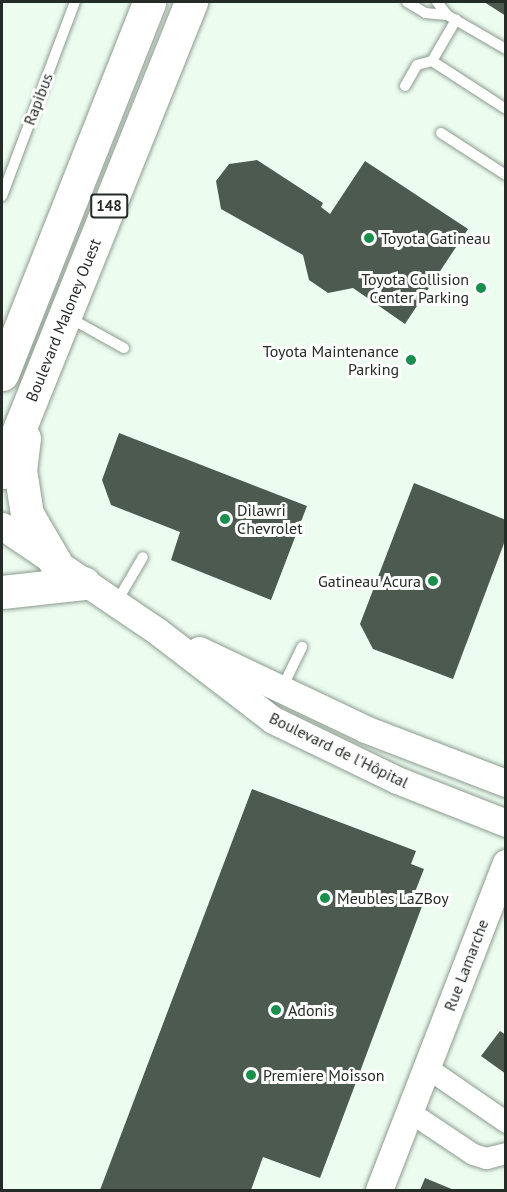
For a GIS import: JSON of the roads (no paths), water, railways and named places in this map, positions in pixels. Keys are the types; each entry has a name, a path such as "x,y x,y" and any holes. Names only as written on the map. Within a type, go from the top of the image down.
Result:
{"main road":[{"name":"148","path":"2,374 149,2"},
{"name":"Boulevard Maloney Ouest","path":"2,472 191,2"},
{"path":"27,411 23,495 34,533 55,562"},
{"path":"2,592 84,582"}],"street":[{"name":"Boulevard de l'Hôpital","path":"2,526 157,632 273,720 377,772 506,823"},
{"name":"Boulevard de l'Hôpital","path":"157,632 282,688 365,729 506,783"},
{"name":"Rue Lamarche","path":"379,1191 506,863"},
{"path":"426,1067 506,1122"},
{"path":"410,1112 473,1154 486,1158 506,1153"}],"lane":[{"name":"Rapibus","path":"2,196 75,2"},
{"path":"407,2 425,13 452,17"},
{"path":"437,2 452,17 506,49"},
{"path":"432,61 452,17"},
{"path":"405,86 417,65 432,61 506,109"},
{"path":"441,133 506,175"},
{"path":"65,316 124,348"},
{"path":"116,604 143,557"},
{"path":"282,688 302,647"}],"place":[{"name":"Toyota Gatineau","path":"369,238"},
{"name":"Toyota Collision Center Parking","path":"481,288"},
{"name":"Toyota Maintenance Parking","path":"411,360"},
{"name":"Dilawri Chevrolet","path":"225,519"},
{"name":"Gatineau Acura","path":"433,581"},
{"name":"Meubles LaZBoy","path":"325,898"},
{"name":"Adonis","path":"276,1010"},
{"name":"Premiere Moisson","path":"251,1075"}]}
